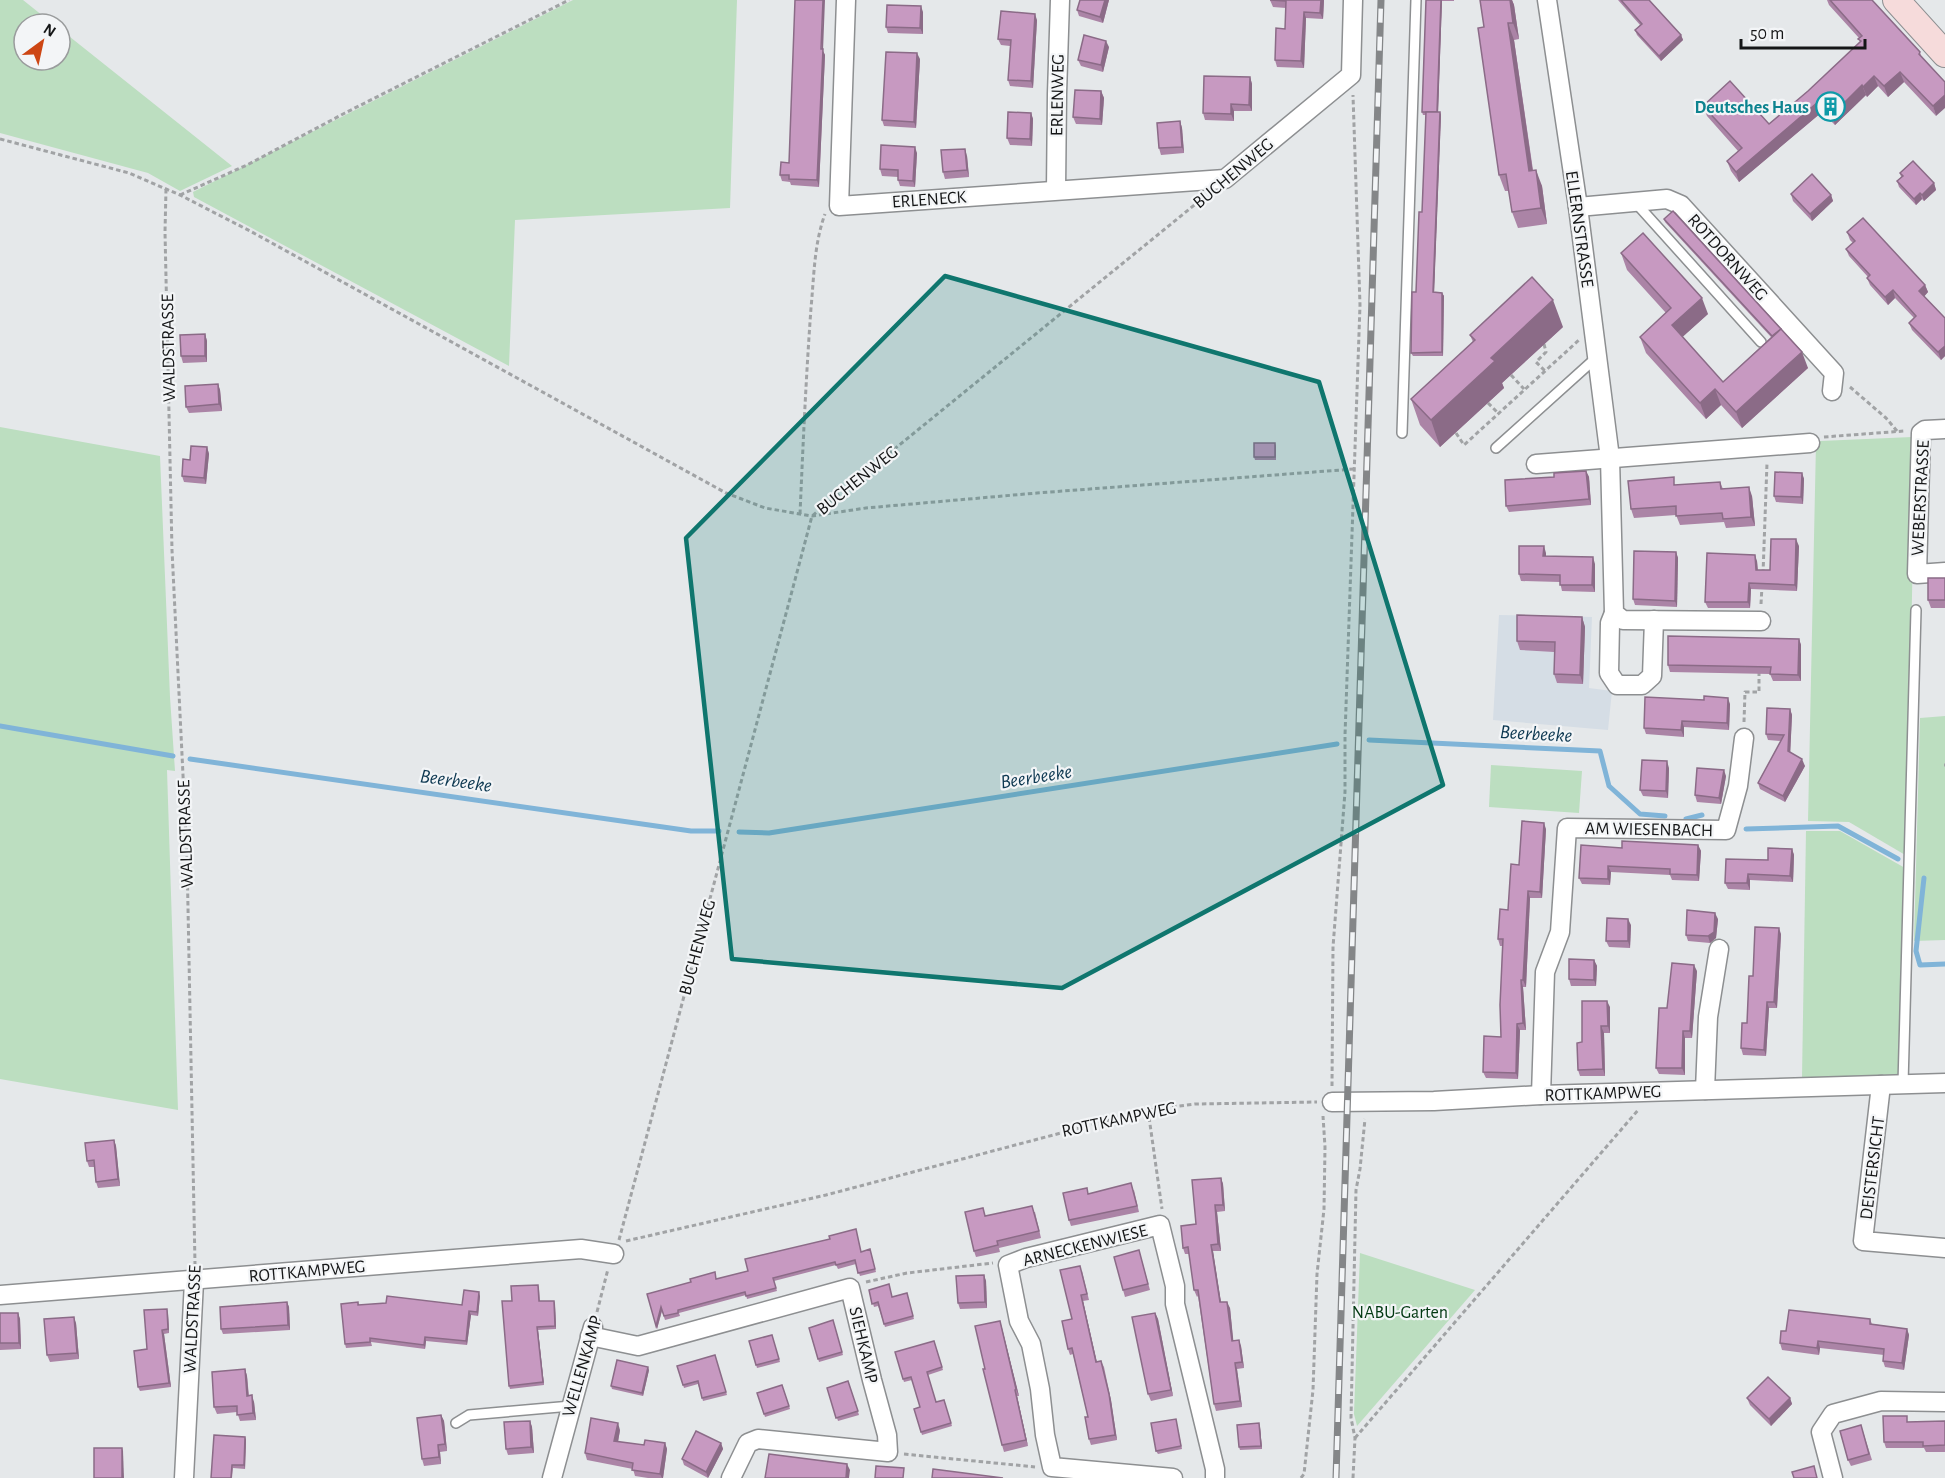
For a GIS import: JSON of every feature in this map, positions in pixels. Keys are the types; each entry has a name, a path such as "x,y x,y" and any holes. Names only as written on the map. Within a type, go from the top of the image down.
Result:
{"main road":[{"path":"1896,0 1945,54"}],"street":[{"path":"839,206 846,0"},
{"name":"ERLENWEG","path":"1056,190 1056,94 1060,0"},
{"path":"1351,75 1353,0"},
{"name":"ELLERNSTRASSE","path":"1547,0 1578,207 1610,458 1614,613 1610,623 1609,673 1617,685 1642,685 1652,676 1654,620"},
{"name":"BUCHENWEG","path":"1225,179 1351,75"},
{"name":"ERLENECK","path":"839,206 1225,179"},
{"name":"ROTDORNWEG","path":"1578,207 1666,199 1681,205 1833,382"},
{"path":"1923,432 1945,429"},
{"name":"WEBERSTRASSE","path":"1923,432 1917,574 1945,572"},
{"path":"1536,464 1810,443"},
{"path":"1614,613 1623,620 1761,621"},
{"name":"AM WIESENBACH","path":"1541,1095 1545,972 1560,932 1567,828 1726,830 1738,786 1744,738"},
{"path":"1706,1090 1708,1017 1719,949"},
{"name":"ROTTKAMPWEG","path":"1327,1102 1434,1101 1654,1091 1945,1083"},
{"name":"DEISTERSICHT","path":"1881,1085 1863,1241 1945,1248"},
{"name":"ARNECKENWIESE","path":"1052,1467 1031,1344 1019,1320 1008,1264 1160,1226 1175,1286 1175,1304 1215,1478"},
{"name":"ROTTKAMPWEG","path":"0,1295 582,1249 616,1249"},
{"name":"WALDSTRASSE","path":"184,1478 194,1281"},
{"name":"SIEHKAMP","path":"592,1332 638,1346 850,1288 887,1435 888,1452"},
{"name":"WELLENKAMP","path":"552,1478 592,1332"},
{"path":"1833,1478 1821,1432 1833,1414 1881,1401 1945,1402"},
{"path":"731,1478 748,1443 758,1439 888,1452"},
{"path":"1052,1467 1173,1478"}],"lane":[{"path":"1402,433 1416,0"},
{"path":"1635,202 1761,342"},
{"path":"1496,448 1597,357"},
{"path":"1903,1084 1916,610"},
{"path":"456,1423 469,1415 571,1406"}],"path":[{"path":"180,195 247,165 569,0"},
{"path":"1301,1478 1304,1474 1313,1390 1317,1274 1324,1209 1334,947 1345,792 1360,305 1351,75"},
{"path":"0,139 129,173 180,195 250,231 726,493 765,508 812,516 866,508 1037,493 1354,469"},
{"name":"BUCHENWEG","path":"616,1249 812,516 1225,179"},
{"name":"WALDSTRASSE","path":"166,189 165,244 172,550 187,857 194,1281"},
{"path":"800,514 807,368 818,232 828,205 839,206"},
{"path":"1455,433 1464,444 1593,327"},
{"path":"1544,344 1546,352 1536,362 1545,371"},
{"path":"1511,375 1524,390"},
{"path":"1833,382 1886,418 1897,430"},
{"path":"1488,403 1498,413"},
{"path":"1810,443 1821,437 1897,430 1923,432"},
{"path":"1762,575 1767,447"},
{"path":"1761,621 1762,586"},
{"path":"1744,738 1744,692 1759,692 1759,668"},
{"path":"1355,1438 1654,1091"},
{"name":"ROTTKAMPWEG","path":"616,1249 1148,1110 1195,1104 1327,1102"},
{"path":"1148,1110 1162,1210 1160,1226"},
{"path":"1353,1478 1355,1438 1351,1418 1356,1190 1365,1113"},
{"name":"WELLENKAMP","path":"592,1332 616,1249"},
{"path":"850,1288 864,1282 907,1273 1008,1264"},
{"path":"888,1452 1028,1467 1052,1467"}],"highlighted area":[{"path":"945,276 1319,382 1443,785 1062,988 732,959 686,538"}],"shaded area":[{"path":"1499,615 1592,617 1589,688 1612,691 1608,730 1493,720"}],"green space":[{"path":"0,0 23,0 38,12 12,12 12,72 72,72 72,39 232,166 180,191 148,173 0,133"},
{"path":"573,0 737,0 730,208 515,220 509,366 194,197 193,192"},
{"path":"0,427 160,456 175,771 167,770 178,1110 0,1079"},
{"path":"1912,437 1915,440 1907,856 1849,822 1808,821 1816,443"},
{"path":"1945,716 1945,940 1914,941 1920,718"},
{"path":"1491,765 1582,771 1579,813 1489,807"},
{"path":"1806,831 1840,831 1905,868 1901,1072 1897,1078 1802,1078"},
{"name":"NABU-Garten","path":"1360,1253 1475,1290 1357,1426 1354,1414"}],"building":[{"path":"795,0 823,0 817,180 789,179 789,175 780,175 781,162 789,163"},
{"path":"1080,0 1105,0 1100,17 1077,10"},
{"path":"1270,0 1321,0 1320,13 1304,12 1301,61 1275,60 1276,28 1285,29 1286,1"},
{"path":"1426,0 1441,0 1437,112 1422,112"},
{"path":"1480,0 1510,0 1513,23 1508,23 1529,171 1536,170 1541,208 1512,212 1506,174 1499,175 1478,28 1484,27"},
{"path":"1621,0 1649,0 1681,35 1659,56 1635,30 1642,24"},
{"path":"1830,0 1872,0 1945,82 1945,95 1933,106 1900,72 1884,86 1874,76 1832,115 1818,102 1736,172 1727,161 1742,148 1703,106 1730,81 1769,124 1861,41 1858,39 1862,36"},
{"path":"887,5 921,6 920,28 886,27"},
{"path":"1001,11 1035,14 1031,81 1008,80 1011,40 998,39"},
{"path":"1084,35 1106,41 1101,65 1078,60"},
{"path":"886,52 917,53 914,122 882,120"},
{"path":"1204,76 1250,77 1249,105 1231,104 1231,114 1203,113"},
{"path":"1075,90 1101,91 1100,119 1073,117"},
{"path":"1008,112 1031,113 1030,139 1007,138"},
{"path":"1426,112 1440,112 1433,292 1442,293 1442,352 1411,353 1412,292 1416,292"},
{"path":"1180,121 1182,147 1159,148 1157,123"},
{"path":"881,145 915,147 913,181 898,180 898,170 880,169"},
{"path":"965,149 967,170 943,172 941,150"},
{"path":"1913,161 1934,183 1922,195 1920,193 1914,199 1897,181 1903,176 1900,173"},
{"path":"1812,174 1831,195 1810,214 1791,194"},
{"path":"1673,211 1781,329 1772,336 1664,219"},
{"path":"1863,218 1925,285 1919,291 1945,318 1945,346 1938,352 1909,323 1916,316 1893,290 1885,297 1867,278 1870,275 1846,249 1855,241 1847,232"},
{"path":"1643,233 1702,298 1672,325 1723,382 1781,329 1802,352 1736,412 1715,389 1700,403 1640,337 1671,308 1621,253"},
{"path":"1532,277 1553,300 1491,358 1495,361 1431,420 1411,399 1475,340 1470,335"},
{"path":"205,334 205,356 181,356 180,335"},
{"path":"218,384 219,404 186,407 185,386"},
{"path":"1254,443 1275,443 1275,457 1254,457"},
{"path":"191,446 207,447 204,478 182,476 183,459 190,460"},
{"path":"1586,471 1589,499 1506,506 1505,480 1554,477 1554,473"},
{"path":"1775,472 1802,473 1801,497 1774,496"},
{"path":"1674,477 1674,485 1720,482 1721,489 1749,487 1751,517 1723,519 1722,513 1676,516 1676,506 1631,509 1628,481"},
{"path":"1771,539 1796,539 1795,585 1749,583 1748,602 1705,602 1707,553 1755,555 1756,570 1770,570"},
{"path":"1519,546 1544,546 1543,556 1593,557 1592,585 1560,585 1560,575 1519,574"},
{"path":"1634,551 1676,552 1675,601 1633,599"},
{"path":"1928,578 1945,578 1945,600 1928,600"},
{"path":"1517,615 1582,617 1580,675 1554,674 1555,642 1517,641"},
{"path":"1668,636 1799,639 1798,675 1770,674 1771,667 1668,665"},
{"path":"1704,696 1728,698 1727,723 1682,721 1681,730 1644,728 1645,697 1704,700"},
{"path":"1767,708 1790,709 1788,751 1802,759 1783,796 1758,783 1784,735 1766,734"},
{"path":"1642,760 1667,761 1666,791 1640,790"},
{"path":"1697,768 1724,770 1719,798 1695,795"},
{"path":"1522,821 1544,823 1540,892 1528,891 1523,980 1521,980 1523,1023 1517,1024 1516,1073 1483,1072 1484,1036 1501,1037 1503,939 1498,939 1500,909 1508,910 1511,864 1519,865"},
{"path":"1622,841 1698,845 1697,875 1670,874 1670,869 1608,866 1608,879 1579,878 1581,845 1622,848"},
{"path":"1768,848 1792,849 1790,876 1748,874 1747,883 1725,883 1726,859 1768,860"},
{"path":"1687,910 1715,913 1714,932 1708,936 1686,935"},
{"path":"1607,918 1628,919 1628,941 1606,941"},
{"path":"1755,927 1779,928 1774,1002 1767,1002 1764,1050 1741,1048 1742,1023 1747,1023 1749,976 1753,976"},
{"path":"1569,959 1594,960 1594,980 1569,979"},
{"path":"1672,963 1694,965 1690,1031 1683,1031 1682,1068 1656,1068 1659,1008 1667,1008"},
{"path":"1582,1001 1607,1001 1608,1026 1601,1026 1603,1069 1578,1070 1577,1043 1582,1042"},
{"path":"114,1140 118,1179 96,1182 94,1160 87,1161 85,1143"},
{"path":"1221,1178 1223,1205 1215,1205 1218,1244 1211,1245 1220,1302 1227,1302 1232,1341 1239,1340 1242,1362 1235,1363 1240,1401 1214,1404 1198,1290 1194,1290 1188,1247 1183,1248 1181,1226 1196,1224 1192,1180"},
{"path":"1131,1183 1137,1206 1069,1220 1063,1193 1087,1188 1088,1194"},
{"path":"1032,1206 1039,1231 997,1241 998,1245 974,1251 965,1212 983,1208 985,1216"},
{"path":"856,1229 861,1252 870,1249 875,1269 858,1273 855,1260 836,1265 835,1262 773,1278 776,1288 746,1296 745,1292 664,1316 661,1307 656,1326 647,1294 691,1282 690,1279 715,1272 716,1279 748,1271 745,1259 830,1239 829,1236"},
{"path":"1139,1250 1148,1284 1123,1290 1114,1257"},
{"path":"1080,1266 1087,1294 1081,1295 1096,1362 1101,1361 1115,1435 1089,1439 1085,1417 1088,1417 1072,1348 1068,1349 1062,1321 1072,1319 1060,1270"},
{"path":"984,1275 985,1302 958,1303 956,1276"},
{"path":"889,1284 892,1297 907,1293 913,1316 884,1324 878,1302 872,1304 869,1290"},
{"path":"538,1285 539,1301 554,1301 555,1326 537,1327 543,1382 509,1386 502,1301 512,1301 511,1286"},
{"path":"464,1290 479,1292 477,1312 469,1311 466,1341 425,1337 424,1345 370,1338 370,1342 345,1344 341,1304 386,1303 387,1296 462,1305"},
{"path":"287,1302 288,1325 221,1329 220,1307"},
{"path":"167,1309 168,1329 162,1330 169,1383 138,1387 134,1351 147,1349 144,1310"},
{"path":"1789,1310 1870,1319 1870,1324 1907,1329 1902,1363 1883,1361 1884,1349 1818,1341 1817,1348 1780,1343 1781,1331 1786,1331"},
{"path":"0,1313 18,1313 19,1343 0,1343"},
{"path":"1155,1313 1171,1390 1148,1394 1132,1317"},
{"path":"74,1317 77,1353 47,1355 44,1319"},
{"path":"833,1320 842,1352 818,1359 809,1328"},
{"path":"1000,1321 1026,1440 1002,1445 975,1326"},
{"path":"772,1335 779,1359 756,1365 749,1341"},
{"path":"934,1341 942,1367 927,1372 936,1402 944,1400 951,1423 921,1432 914,1409 920,1407 911,1377 903,1379 895,1352"},
{"path":"715,1355 726,1392 702,1398 698,1381 683,1385 677,1366"},
{"path":"617,1360 648,1367 642,1393 611,1386"},
{"path":"245,1369 247,1396 252,1395 253,1413 237,1415 237,1406 214,1407 212,1372"},
{"path":"1768,1377 1790,1398 1769,1419 1747,1398"},
{"path":"848,1381 858,1411 836,1418 827,1388"},
{"path":"782,1385 789,1406 764,1414 757,1393"},
{"path":"441,1415 445,1444 438,1445 439,1457 422,1459 417,1418"},
{"path":"1883,1416 1907,1416 1907,1422 1945,1421 1945,1445 1923,1446 1923,1442 1884,1442"},
{"path":"591,1418 618,1423 614,1441 644,1445 645,1440 665,1443 660,1474 632,1470 633,1463 585,1453"},
{"path":"1176,1419 1181,1446 1156,1451 1151,1423"},
{"path":"530,1421 531,1447 506,1449 504,1422"},
{"path":"1259,1423 1261,1446 1239,1447 1237,1425"},
{"path":"1861,1425 1869,1454 1848,1460 1840,1431"},
{"path":"696,1431 721,1443 706,1472 682,1459"},
{"path":"214,1435 245,1437 244,1465 232,1465 231,1478 211,1478"},
{"path":"94,1448 122,1448 122,1478 94,1478"},
{"path":"769,1454 847,1464 846,1478 765,1478"},
{"path":"876,1466 904,1468 903,1478 875,1478"},
{"path":"1814,1466 1817,1478 1794,1478 1792,1472"},
{"path":"933,1469 1003,1478 932,1478"}],"waterway":[{"name":"Beerbeeke","path":"0,726 173,756"},
{"name":"Beerbeeke","path":"1369,740 1600,751 1609,786 1640,814 1665,816"},
{"name":"Beerbeeke","path":"739,832 769,833 1337,744"},
{"name":"Beerbeeke","path":"190,759 691,831 719,831"},
{"name":"Beerbeeke","path":"1686,819 1702,815"},
{"name":"Beerbeeke","path":"1746,829 1838,826 1898,859"},
{"name":"Beerbeeke","path":"1924,878 1916,951 1920,965 1945,964"}],"railway":[{"path":"1336,1478 1381,0"}],"place":[{"name":"Deutsches Haus","path":"1830,107"}]}
